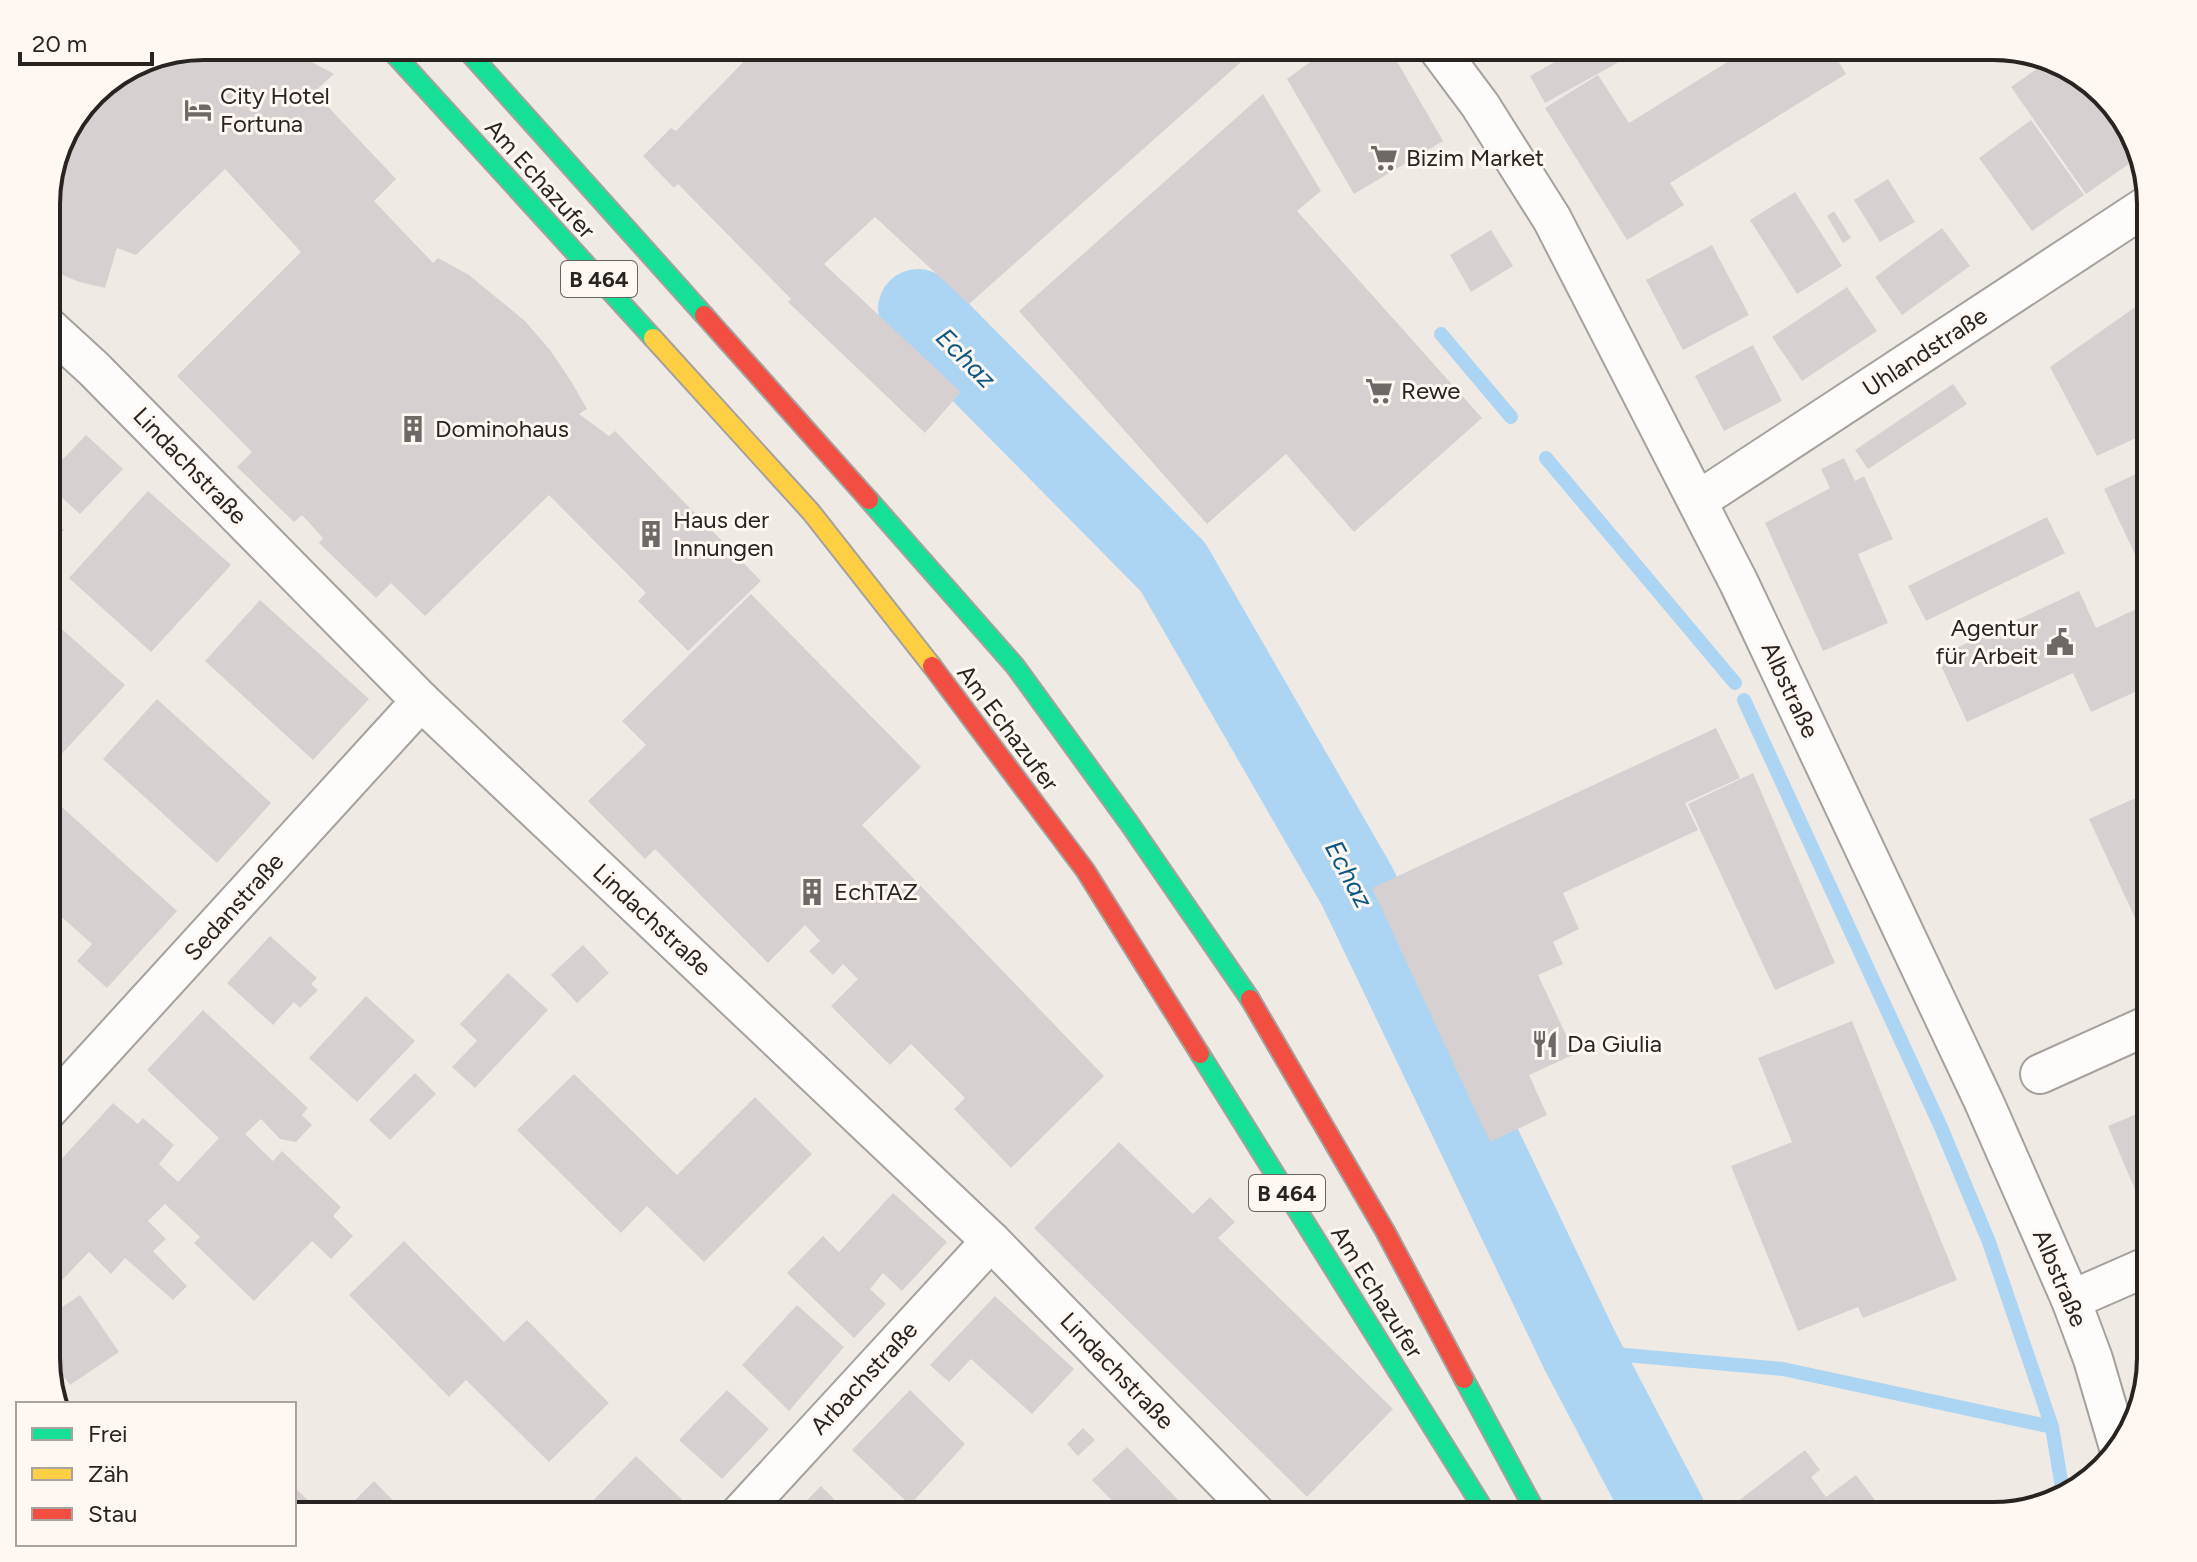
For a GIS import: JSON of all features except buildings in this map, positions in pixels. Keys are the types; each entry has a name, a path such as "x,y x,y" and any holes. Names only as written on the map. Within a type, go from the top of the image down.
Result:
{"main road":[{"name":"Am Echazufer","path":"400,60 811,512 967,712 1085,870 1479,1502"},
{"name":"Am Echazufer","path":"476,60 824,449 1005,654 1032,690 1245,991 1385,1231 1530,1502"}],"street":[{"name":"Albstraße","path":"1446,60 1480,105 1552,219 1699,500 1984,1102 2071,1300 2093,1359 2115,1434"},
{"name":"Uhlandstraße","path":"1699,500 2137,212"},
{"name":"Lindachstraße","path":"60,338 421,701 991,1241 1244,1502"},
{"name":"Sedanstraße","path":"60,1097 421,701"},
{"path":"2040,1074 2137,1030"},
{"name":"Arbachstraße","path":"751,1502 991,1241"},
{"path":"2071,1300 2137,1271"},
{"name":"Albstraße","path":"2093,1359 2107,1445"}],"waterway":[{"name":"Echaz","path":"918,309 1173,567 1357,886 1580,1351 1660,1502"},
{"path":"1441,334 1511,417"},
{"path":"1546,458 1735,683"},
{"path":"1744,700 1940,1125 1989,1242 2052,1427 2061,1485"},
{"path":"1580,1351 1783,1369 2052,1427"}],"traffic: fast":[{"path":"400,60 653,338"},
{"path":"476,60 704,315"},
{"path":"869,500 1015,666 1129,823 1250,999"},
{"path":"1200,1054 1479,1502"},
{"path":"1464,1379 1530,1502"}],"traffic: slow":[{"path":"653,338 811,512 932,666"}],"traffic: jam":[{"path":"704,315 869,500"},
{"path":"932,666 1085,870 1200,1054"},
{"path":"1250,999 1385,1231 1464,1379"}],"place":[{"name":"City Hotel Fortuna","path":"198,110"},
{"name":"Bizim Market","path":"1384,158"},
{"name":"Rewe","path":"1379,391"},
{"name":"Dominohaus","path":"413,429"},
{"name":"Haus der Innungen","path":"651,534"},
{"name":"Agentur für Arbeit","path":"2060,642"},
{"name":"EchTAZ","path":"812,892"},
{"name":"Da Giulia","path":"1545,1044"}]}
